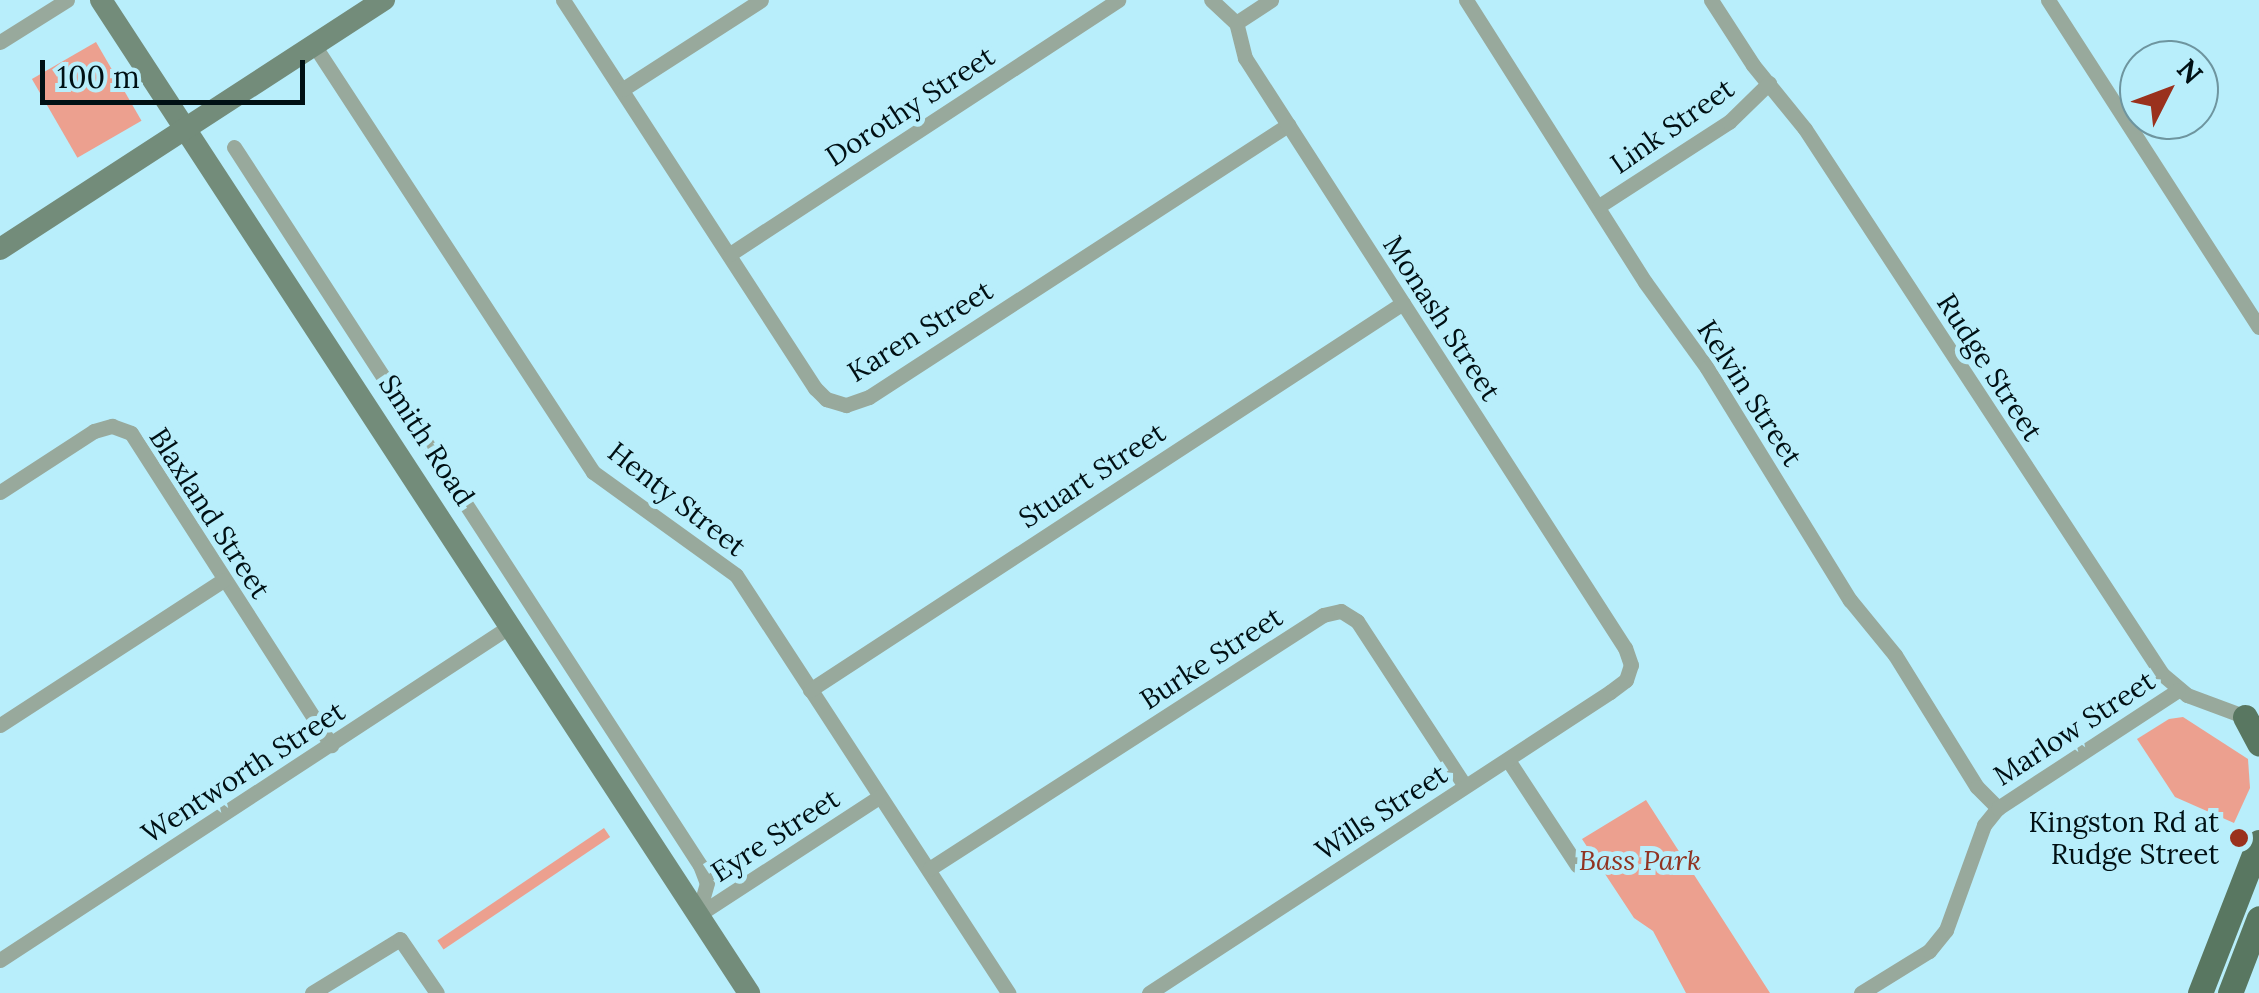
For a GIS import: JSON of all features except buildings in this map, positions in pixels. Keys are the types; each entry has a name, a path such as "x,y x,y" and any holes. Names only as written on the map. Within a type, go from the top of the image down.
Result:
{"main road":[{"path":"2252,719 2259,743"},
{"path":"2200,993 2259,842"},
{"path":"2230,993 2259,918"}],"street":[{"path":"0,42 66,0"},
{"name":"Smith Road","path":"101,0 749,993"},
{"path":"0,249 384,0"},
{"name":"Karen Street","path":"563,0 815,388 826,399 846,405 868,397 1288,125"},
{"path":"623,90 761,0"},
{"name":"Dorothy Street","path":"730,254 1118,0"},
{"name":"Monash Street","path":"1211,0 1236,23 1245,58 1625,648 1631,665"},
{"path":"1236,23 1272,0"},
{"name":"Kelvin Street","path":"1466,0 1665,311 1707,368 1850,600 1894,655 1977,787 1998,808"},
{"name":"Rudge Street","path":"1711,0 1816,145 2150,657 2178,690 2252,719"},
{"path":"2048,0 2259,327"},
{"name":"Henty Street","path":"314,45 594,472 736,575 1008,993"},
{"name":"Link Street","path":"1600,206 1729,122 1769,83"},
{"name":"Smith Road","path":"234,147 700,865 707,882 698,915"},
{"name":"Stuart Street","path":"810,690 1403,303"},
{"name":"Blaxland Street","path":"0,492 94,431 112,426 131,432 331,745"},
{"path":"0,724 224,580"},
{"name":"Burke Street","path":"928,869 1323,616 1341,611 1357,621 1466,786"},
{"name":"Wentworth Street","path":"0,960 512,625"},
{"name":"Wills Street","path":"1149,993 1626,680 1631,665"},
{"name":"Marlow Street","path":"1861,993 1929,952 1946,930 1984,825 1998,808 2178,690"},
{"path":"1508,760 1577,865"},
{"name":"Eyre Street","path":"698,915 879,797"},
{"path":"312,993 400,939 436,993"}],"green space":[{"path":"96,42 142,121 77,158 32,79"},
{"path":"2183,717 2248,759 2250,788 2234,823 2175,797 2137,739 2169,719"},
{"name":"Bass Park","path":"1646,800 1770,993 1686,993 1653,931 1634,918 1582,839"},
{"path":"604,828 610,837 444,950 437,940"}],"place":[{"name":"Kingston Rd at Rudge Street","path":"2239,838"}]}
